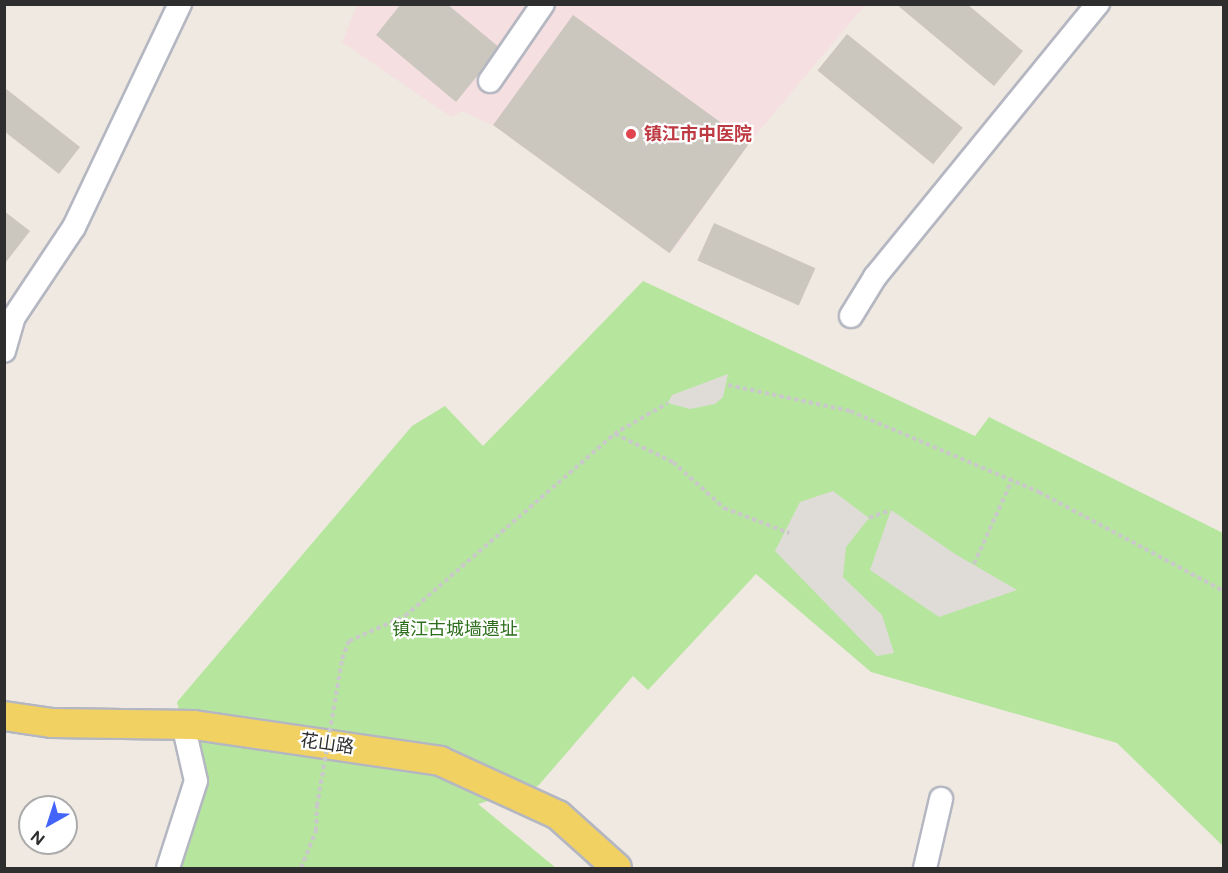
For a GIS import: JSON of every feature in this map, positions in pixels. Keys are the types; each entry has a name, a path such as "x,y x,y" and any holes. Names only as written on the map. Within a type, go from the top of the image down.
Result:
{"main road":[{"name":"花山路","path":"4,716 52,723 183,724 440,761 558,815 617,868"}],"street":[{"path":"4,351 14,317 74,227 180,4"},
{"path":"490,81 543,4"},
{"path":"851,316 875,277 1098,4"},
{"path":"168,868 196,781 183,724"},
{"path":"925,868 941,799"}],"path":[{"path":"728,385 850,411 1012,480 1158,552 1224,591"},
{"path":"301,868 316,831 317,806 342,659 349,641 405,616 614,434 668,403"},
{"path":"614,434 673,462 724,508 789,533"},
{"path":"974,564 1012,480"},
{"path":"869,518 891,510"}],"shaded area":[{"name":"镇江市中医院","path":"357,5 865,5 750,142 671,253 494,126 462,111 451,117 342,42"},
{"path":"728,374 723,397 715,404 690,409 668,403 672,395"},
{"path":"833,491 869,518 846,547 843,577 882,615 894,653 877,656 775,551 800,502"},
{"path":"891,510 955,554 1017,590 939,617 870,570"}],"green space":[{"name":"镇江古城墙遗址","path":"643,281 975,436 989,417 1223,533 1223,846 1117,743 871,672 756,574 648,690 633,676 538,786 478,804 556,868 168,868 196,781 177,702 412,426 445,406 483,446"}],"building":[{"path":"401,4 447,4 500,48 456,102 376,35"},
{"path":"896,4 967,4 1023,51 994,86"},
{"path":"573,15 749,143 669,253 493,125"},
{"path":"847,34 963,128 933,164 817,71"},
{"path":"5,88 80,147 59,174 5,132"},
{"path":"4,211 30,231 6,262 4,261"},
{"path":"714,223 815,268 799,306 697,260"}],"place":[{"name":"镇江市中医院","path":"631,134"}]}
